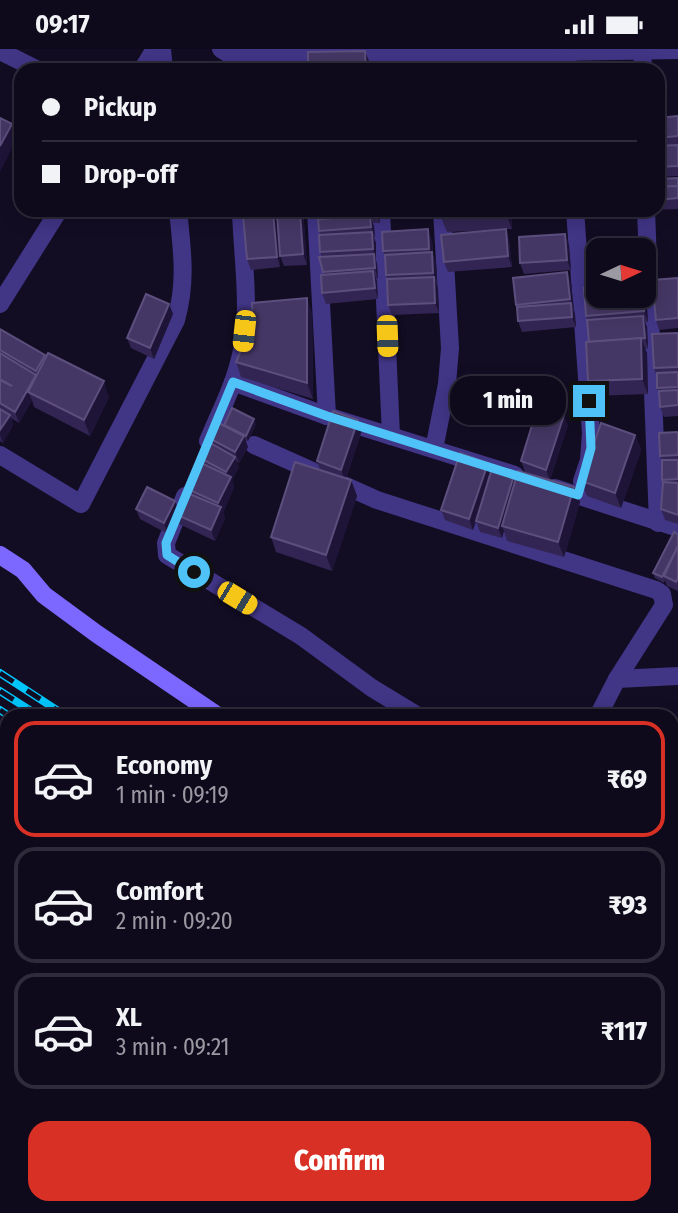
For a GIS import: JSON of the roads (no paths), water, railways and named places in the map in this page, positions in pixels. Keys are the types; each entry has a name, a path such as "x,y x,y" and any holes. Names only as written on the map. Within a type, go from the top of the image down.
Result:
{"street":[{"path":"230,59 310,58 433,62 678,50"},
{"path":"0,51 24,63"},
{"path":"0,304 55,217"},
{"path":"0,455 81,504 176,320 185,274 179,217"},
{"path":"202,456 233,382 243,349 241,217"},
{"path":"316,217 327,416"},
{"path":"382,217 391,436"},
{"path":"434,449 447,384 450,348 442,217"},
{"path":"576,217 591,433 589,460 578,495"},
{"path":"646,217 658,523"},
{"path":"233,382 327,416 678,528"},
{"path":"254,445 377,500 662,594 664,605 617,679 602,709"},
{"path":"192,481 166,543 167,555 301,636 372,688 406,709"},
{"path":"0,555 23,570 44,595 208,709"},
{"path":"617,679 678,676"}],"railway":[{"path":"0,673 55,709"},
{"path":"0,691 28,709"}]}
